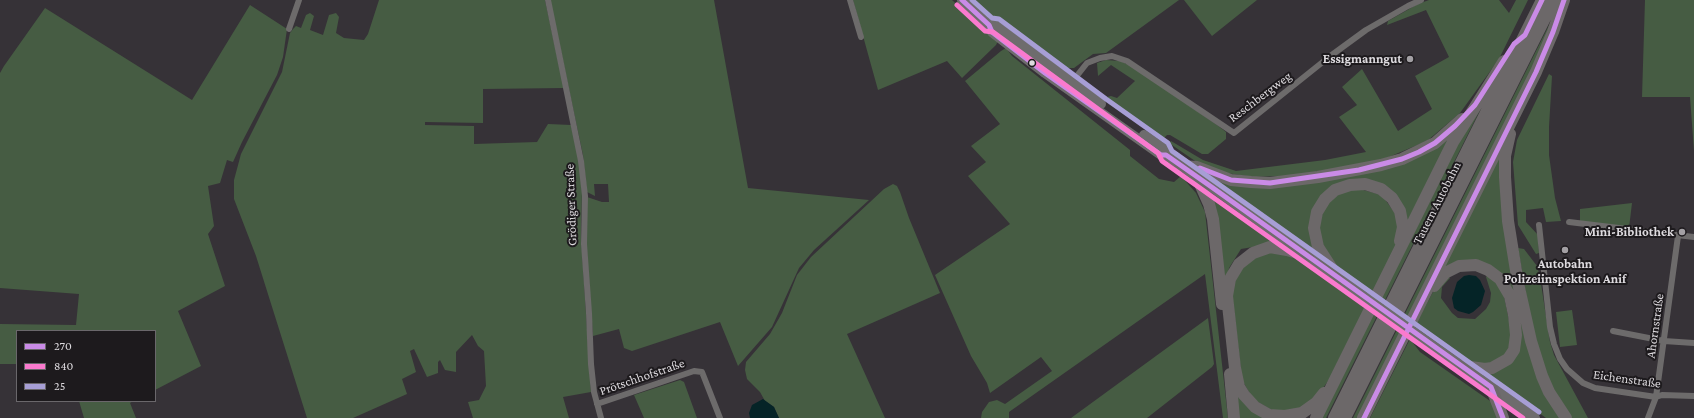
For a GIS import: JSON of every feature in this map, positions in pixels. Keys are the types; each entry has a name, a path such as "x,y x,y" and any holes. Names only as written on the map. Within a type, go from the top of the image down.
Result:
{"highway":[{"name":"Tauern Autobahn","path":"1334,418 1542,0"},
{"name":"Tauern Autobahn","path":"1346,418 1554,0"},
{"path":"1364,417 1545,51 1564,0"},
{"path":"1316,418 1396,260 1453,142 1514,44 1525,35"},
{"path":"1181,166 1197,167 1231,180 1251,182 1278,182 1359,170 1395,161 1419,152 1435,143 1455,126 1475,105"},
{"path":"1513,117 1505,156 1505,177 1508,221 1518,283 1531,341 1542,376 1552,397 1566,418"},
{"path":"1197,177 1209,204 1213,219 1234,418"},
{"path":"1338,278 1318,247 1314,228 1317,212 1325,199 1335,190 1350,184 1365,184 1380,189 1392,198 1400,212 1403,227 1396,260"},
{"path":"1308,256 1270,247 1253,253 1239,264 1230,279 1227,296 1236,377 1244,395 1255,407 1269,415 1285,416 1302,412 1316,403 1340,371"},
{"path":"1422,298 1445,273 1463,265 1476,266 1488,270 1500,279 1510,296 1514,315 1516,335 1514,350 1508,359 1492,368 1485,369 1463,366"},
{"path":"1491,387 1503,418"}],"main road":[{"path":"962,0 989,25 992,32 1045,73 1161,155 1166,155 1535,418"},
{"path":"989,25 995,25 1164,149 1166,155"}],"street":[{"path":"289,29 299,0"},
{"name":"Grödiger Straße","path":"548,0 581,161 585,196 584,244 591,364"},
{"path":"850,0 861,37"},
{"name":"Reschbergweg","path":"1072,82 1087,62 1112,56 1127,60 1234,133 1329,57 1366,30 1421,0"},
{"path":"1569,222 1694,237"},
{"name":"Eichenstraße","path":"1539,225 1550,327 1554,344 1560,359 1574,377 1588,386 1656,397 1662,395 1694,396"},
{"name":"Ahornstraße","path":"1648,418 1656,397 1678,236"},
{"path":"1613,331 1664,341 1694,342"},
{"name":"Prötschhofstraße","path":"591,364 594,392 602,418"},
{"name":"Prötschhofstraße","path":"597,404 694,371 702,372 720,418"}],"green space":[{"path":"379,0 545,0 564,88 483,89 483,123 425,122 425,125 474,126 474,144 537,142 548,124 571,125 579,159 582,191 581,235 591,392 563,397 569,418 473,418 468,402 479,400 486,386 484,351 478,346 472,335 456,352 456,372 445,370 440,360 438,362 438,373 427,377 414,349 410,351 416,372 402,379 407,394 353,418 307,418 256,256 234,199 234,180 241,154 282,72 290,33 293,29 296,26 301,28 306,15 310,13 314,16 310,30 323,35 329,15 336,13 339,17 336,33 344,38 364,40 368,34"},
{"path":"550,0 714,0 748,188 869,200 814,250 799,268 772,327 738,366 720,322 632,351 624,348 619,329 593,336 586,239 587,197 602,202 609,202 608,184 594,184 595,196 587,192 583,155"},
{"path":"853,0 952,0 998,41 996,45 962,78 947,61 878,90"},
{"path":"971,0 1179,0 1106,53 1093,54 1074,68 1067,68 984,11"},
{"path":"1184,0 1257,0 1212,36"},
{"path":"1429,0 1499,0 1509,13 1516,0 1528,0 1499,59 1460,113 1427,141 1384,159 1305,175 1253,177 1220,172 1198,163 1169,143 1171,141 1203,160 1236,171 1325,160 1366,152 1339,117 1357,105 1342,87 1362,69 1398,131 1432,109 1415,76 1449,57 1426,10 1387,25 1388,21 1418,4"},
{"path":"1645,0 1694,0 1694,151 1690,97 1642,97"},
{"path":"250,5 287,29 283,57 277,75 233,162 227,160 220,183 208,186 214,226 208,234 225,286 178,311 201,366 156,389 156,330 16,330 16,364 0,364 0,324 76,325 79,294 0,288 0,73 45,8 192,100"},
{"path":"1555,13 1549,36 1360,418 1353,418"},
{"path":"1006,48 1012,56 1130,150 1130,156 1159,179 1174,182 1181,176 1196,193 1205,212 1228,418 1223,418 1205,274 1009,412 1009,418 981,418 982,412 989,402 997,400 1005,404 1052,371 1041,357 990,393 987,383 971,356 935,275 1010,224 968,176 986,162 971,146 1000,124 965,81"},
{"path":"1106,60 1120,61 1134,67 1226,132 1226,139 1208,154 1202,154 1170,135 1167,135 1163,139 1103,98 1111,96 1117,98 1135,81 1111,65 1098,76 1097,63"},
{"path":"1549,74 1552,76 1549,155 1555,198 1561,221 1546,222 1543,208 1526,210 1526,222 1538,235 1539,253 1536,254 1518,225 1513,162 1517,140"},
{"path":"1488,94 1326,418 1319,418 1453,148"},
{"path":"1458,128 1408,228 1405,221 1375,182 1322,196 1314,247 1310,249 1202,174 1223,180 1371,171"},
{"path":"1505,142 1509,259 1560,418 1546,418 1485,373 1516,355 1499,271 1442,270"},
{"path":"893,184 897,186 900,192 909,218 940,293 847,334 885,418 779,418 774,407 765,401 760,392 747,379 745,370 746,362 770,334 782,313 797,275 811,257 884,189"},
{"path":"1352,187 1382,195 1399,219 1396,247 1373,294 1335,265 1320,240 1319,221 1329,200"},
{"path":"1208,192 1282,245 1265,245 1241,249 1229,268 1226,288"},
{"path":"1632,203 1629,228 1580,221 1580,209"},
{"path":"1518,248 1524,249 1537,266 1550,342 1554,355 1588,418 1570,418 1548,381 1531,323"},
{"path":"1268,252 1287,255 1303,262 1366,307 1331,377 1318,395 1302,408 1275,412 1253,399 1242,380 1232,293 1235,281 1247,261"},
{"path":"1488,275 1491,276 1504,294 1513,336 1506,356 1485,365 1470,362 1416,324 1435,288 1448,276 1450,278 1442,287 1441,298 1452,313 1458,318 1475,319 1486,309 1490,302 1491,293 1486,277"},
{"path":"1572,310 1577,345 1560,347 1556,312"},
{"path":"1208,318 1214,364 1147,418 1071,418"},
{"path":"1410,339 1420,352 1493,403 1501,418 1370,418"},
{"path":"680,380 684,382 697,418 644,418 634,395"},
{"path":"1234,383 1270,418 1239,418"},
{"path":"79,402 132,402 130,403 136,418 84,418"}],"water":[{"path":"1464,276 1476,276 1480,280 1485,291 1481,305 1469,314 1458,311 1454,308 1452,298 1457,282"},
{"path":"763,399 774,407 779,418 750,418 749,413 752,405"}],"transit line":[{"name":"270","path":"962,0 989,25 992,32 1045,73 1161,155 1166,155 1213,188 1491,387 1503,418"},
{"name":"25","path":"972,0 992,18 999,19 1106,99 1168,143 1172,151 1539,412"},
{"name":"270","path":"1200,168 1231,180 1270,183 1359,170 1402,159 1419,152 1435,143 1455,126 1475,105 1514,44 1525,35 1542,0"},
{"name":"270","path":"1364,418 1536,72 1553,32 1564,0"},
{"name":"840","path":"957,5 985,31 993,32 1158,153 1162,161 1523,418"}],"place":[{"name":"Essigmanngut","path":"1410,59"},
{"name":"Mini-Bibliothek","path":"1682,232"},
{"name":"Autobahn Polizeiinspektion Anif","path":"1565,250"}]}
